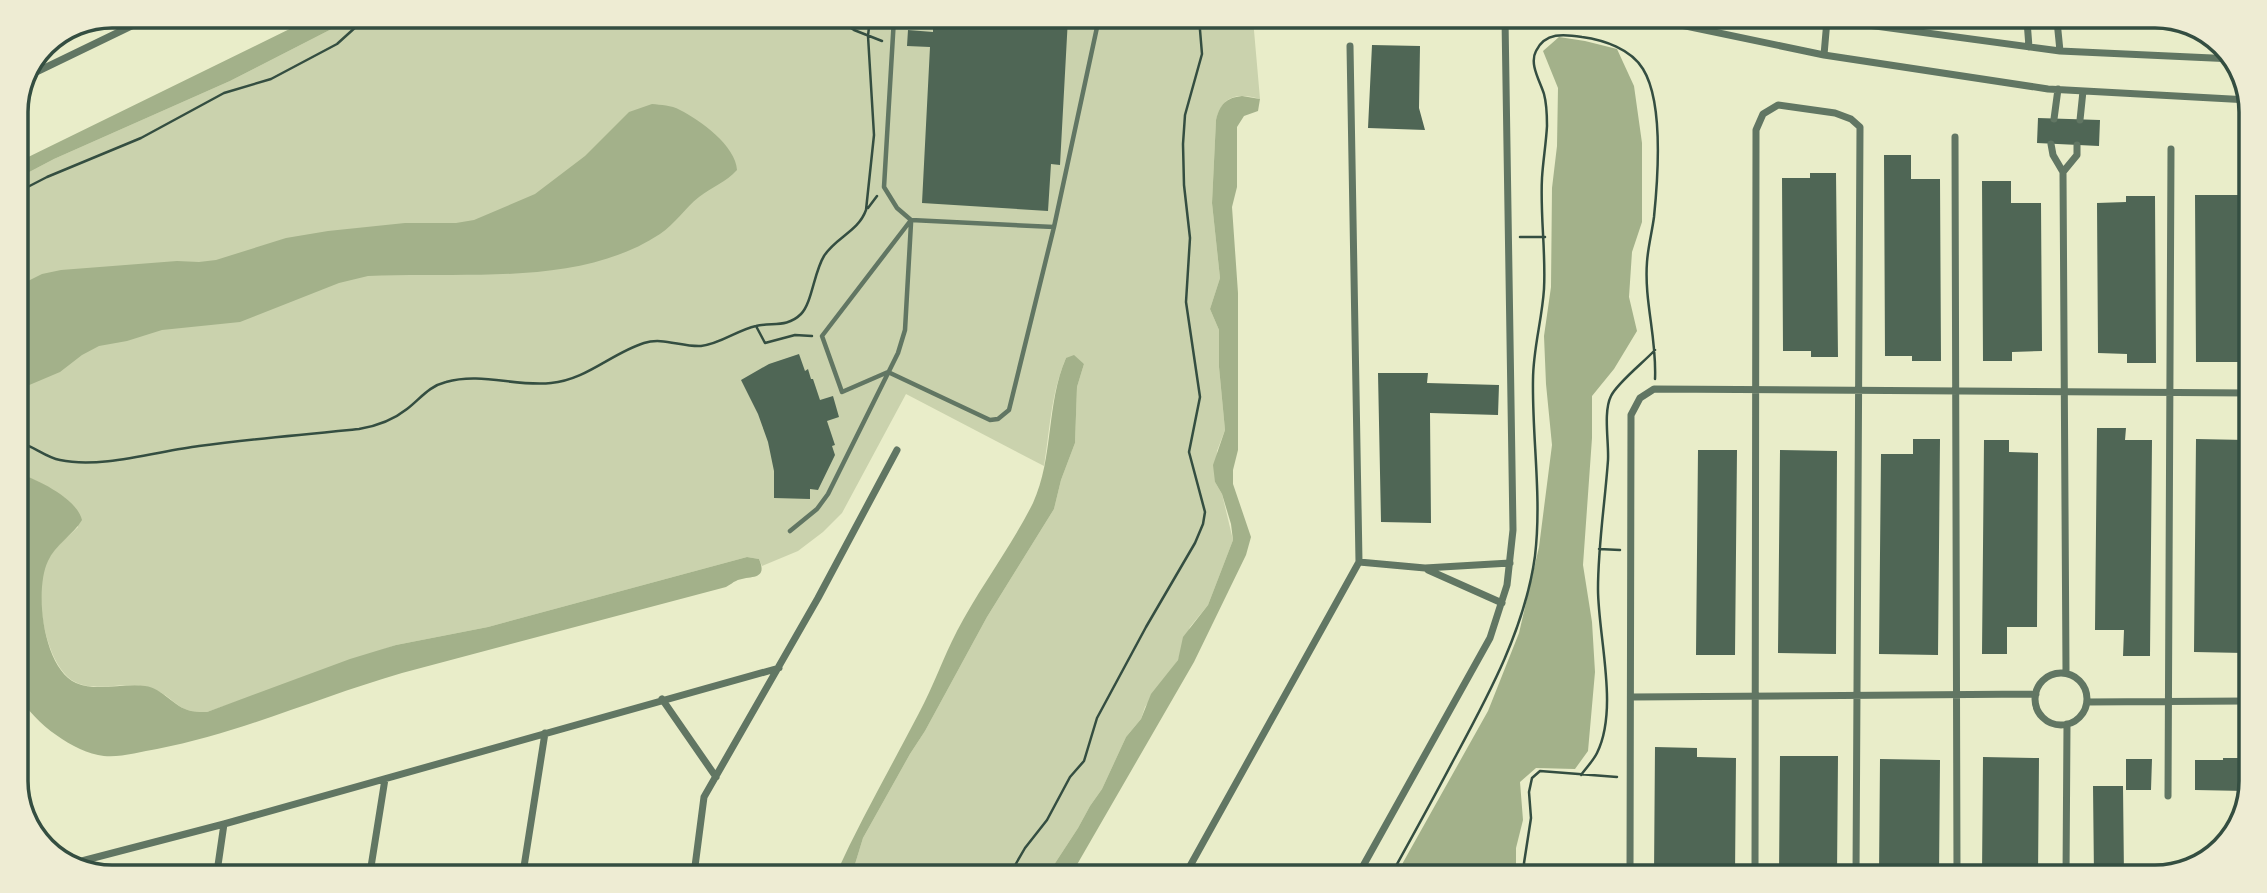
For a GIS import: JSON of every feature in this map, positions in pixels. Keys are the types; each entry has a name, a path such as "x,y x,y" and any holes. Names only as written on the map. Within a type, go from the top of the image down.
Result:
{"street":[{"path":"39,71 127,28"},
{"path":"1364,865 1490,638 1502,603 1510,563 1513,530 1505,28"},
{"path":"1695,28 1824,55 2058,89 2238,99"},
{"path":"1824,55 1828,28"},
{"path":"1888,28 2060,51 2219,58"},
{"path":"2028,28 2029,47"},
{"path":"2058,28 2060,51"},
{"path":"1191,865 1359,562 1350,46"},
{"path":"2054,119 2058,89"},
{"path":"2080,120 2082,91"},
{"path":"1755,865 1756,130 1763,114 1778,106 1835,113 1852,118 1860,127 1856,865"},
{"path":"1955,136 1957,865"},
{"path":"2051,144 2053,155 2063,172 2066,672"},
{"path":"2063,172 2077,155 2077,145"},
{"path":"2168,796 2171,149"},
{"path":"1630,865 1631,415 1640,398 1654,389 2239,393"},
{"path":"695,865 704,797 779,668 897,450"},
{"path":"1359,562 1424,568 1510,563"},
{"path":"1424,568 1502,603"},
{"path":"90,862 779,668"},
{"path":"2055,672 2066,672 2082,685 2087,702 2084,711 2067,724 2058,724 2044,717 2036,703 2036,694 2046,677 2055,672"},
{"path":"1632,697 2036,694"},
{"path":"662,699 716,777"},
{"path":"2087,702 2239,701"},
{"path":"2066,865 2067,724"},
{"path":"524,865 545,733"},
{"path":"371,865 384,779"},
{"path":"218,865 224,824"}],"lane":[{"path":"893,28 884,187 897,208 911,220 1054,227"},
{"path":"911,220 822,336 842,392 888,373 990,420 998,419 1009,410 1054,227 1097,28"},
{"path":"790,531 817,509 828,495 898,353 905,330 911,220"}],"path":[{"path":"28,187 141,138 225,93 271,79 337,44 355,28"},
{"path":"851,28 892,44"},
{"path":"28,445 60,460 81,461 359,429 379,425 396,417 430,388 444,382 465,378 552,383 573,379 644,343 662,340 703,346 755,326 777,326 792,321 803,313 820,261 828,249 862,221 866,210 874,135 869,28"},
{"path":"1015,865 1047,820 1070,777 1084,761 1097,718 1203,524 1205,512 1189,452 1200,397 1186,302 1190,238 1183,144 1190,91 1202,54 1200,28"},
{"path":"1396,865 1486,701 1527,596 1535,556 1538,512 1533,379 1544,292 1542,180 1546,107 1534,68 1535,51 1551,36 1590,38 1629,53 1645,71 1651,91 1656,113 1658,166 1654,219 1647,261 1646,296 1655,350 1654,389"},
{"path":"866,210 884,187"},
{"path":"1508,238 1545,237"},
{"path":"755,326 765,342 795,335 822,336"},
{"path":"1581,775 1596,756 1601,744 1606,710 1606,677 1598,592 1599,549 1608,461 1607,407 1615,390 1655,350"},
{"path":"1599,549 1631,551"},
{"path":"1524,865 1531,818 1529,792 1532,778 1540,771 1631,779"}],"shaded area":[{"path":"292,28 334,28 230,81 28,173 28,157"},
{"path":"334,28 1254,28 1260,99 1238,96 1226,101 1219,112 1216,120 1212,203 1220,278 1210,309 1219,330 1219,367 1225,430 1217,451 1215,482 1222,494 1233,540 1208,605 1190,627 1178,660 1145,707 1141,719 1126,737 1102,789 1054,865 855,865 863,838 910,754 987,617 1054,509 1061,480 1075,443 1077,387 1084,364 1066,358 1054,398 1044,466 906,394 842,513 798,551 762,566 759,559 747,557 488,627 396,645 207,712 186,709 164,694 144,687 82,685 64,673 55,660 44,625 41,588 48,559 78,527 65,498 28,477 28,173 230,81"},
{"path":"1559,37 1617,49 1634,86 1642,143 1642,222 1632,252 1629,297 1637,331 1614,369 1592,396 1592,438 1583,565 1592,622 1595,672 1588,751 1575,769 1536,768 1520,782 1523,820 1516,848 1516,865 1402,865 1488,711 1519,633 1539,547 1552,445 1544,336 1551,287 1552,188 1557,146 1558,88 1543,51"},
{"path":"1242,96 1260,99 1258,111 1244,116 1237,127 1237,187 1232,207 1238,293 1238,450 1233,484 1251,537 1246,555 1194,662 1077,865 1054,865 1102,789 1126,737 1141,719 1151,694 1178,660 1183,637 1208,605 1233,540 1222,494 1215,482 1213,465 1225,430 1219,367 1219,330 1210,309 1220,278 1212,203 1216,120 1224,103"},
{"path":"652,104 677,108 707,127 724,143 735,161 737,170 699,197 660,234 628,251 593,263 556,270 480,275 368,276 339,283 240,322 162,330 99,346 60,372 28,386 28,281 42,274 61,270 216,260 286,238 328,231 405,223 456,223 474,220 535,194 585,156 629,112"},
{"path":"1074,355 1084,364 1077,387 1075,443 1061,480 1054,509 987,617 910,754 863,838 855,865 840,865 924,703 957,631 1033,503 1040,485 1055,394 1066,358"},
{"path":"28,477 64,497 79,512 82,520 51,555 42,590 44,627 56,662 65,675 84,686 151,687 179,706 193,711 207,712 350,659 396,645 488,627 747,557 759,559 761,566 761,571 756,576 741,579 726,587 402,673 220,733 128,755 98,755 74,746 51,731 30,712"}],"building":[{"path":"933,28 1067,28 1060,165 1051,164 1048,211 922,203 930,47 907,46 908,30 933,32"},
{"path":"1372,45 1420,46 1419,108 1425,130 1368,128"},
{"path":"2038,118 2100,120 2099,146 2037,143"},
{"path":"1884,155 1911,155 1911,179 1940,179 1941,361 1912,361 1912,356 1885,356"},
{"path":"1810,173 1836,173 1838,357 1811,357 1811,351 1783,351 1782,178 1810,178"},
{"path":"1982,181 2011,181 2011,203 2041,203 2042,351 2012,352 2012,361 1983,361"},
{"path":"2195,195 2239,195 2239,362 2196,362"},
{"path":"2126,196 2155,196 2156,363 2127,363 2127,354 2098,353 2097,203 2126,202"},
{"path":"799,354 805,371 808,369 813,379 820,400 833,396 839,417 827,421 835,445 832,446 835,455 818,490 810,489 810,499 774,498 774,471 768,442 741,380 769,364"},
{"path":"1378,373 1428,373 1427,383 1499,385 1498,415 1430,413 1431,523 1381,522"},
{"path":"2097,428 2126,428 2125,440 2152,440 2150,656 2123,656 2124,630 2095,630"},
{"path":"1913,439 1940,439 1938,655 1879,654 1881,454 1913,454"},
{"path":"2196,439 2239,440 2239,653 2194,652"},
{"path":"1984,440 2009,440 2009,452 2038,453 2037,627 2007,627 2007,654 1982,654"},
{"path":"1698,450 1737,450 1735,655 1696,655"},
{"path":"1780,450 1837,451 1836,654 1778,653"},
{"path":"1655,747 1697,748 1697,757 1736,758 1735,865 1654,865"},
{"path":"1780,756 1838,756 1837,865 1779,865"},
{"path":"1983,757 2039,758 2038,865 1982,865"},
{"path":"2239,758 2238,791 2195,790 2195,760"},
{"path":"1880,759 1940,760 1939,865 1879,865"},
{"path":"2126,759 2152,759 2151,790 2126,790"},
{"path":"2093,786 2123,786 2124,865 2094,865"}]}
